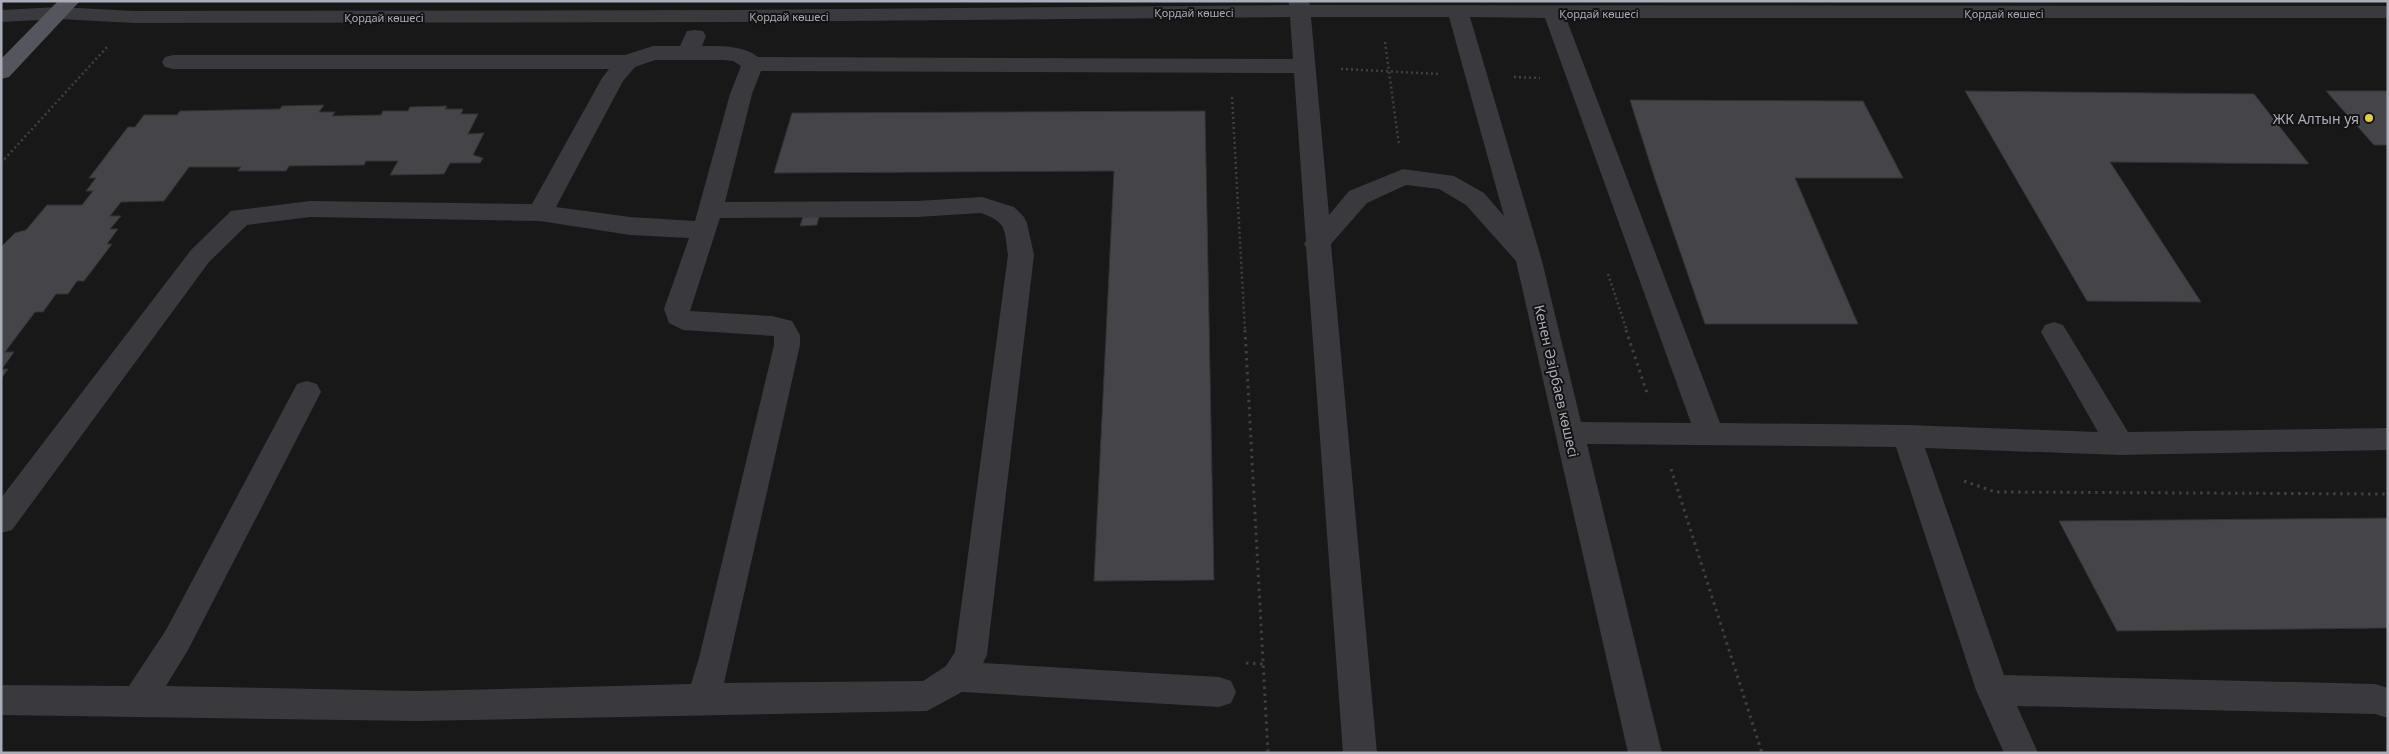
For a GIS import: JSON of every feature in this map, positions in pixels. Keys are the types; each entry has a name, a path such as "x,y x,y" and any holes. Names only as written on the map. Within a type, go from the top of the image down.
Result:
{"main road":[{"path":"1,72 64,7"}],"street":[{"name":"Қордай көшесі","path":"1,16 64,7 134,17 204,9 703,16 741,9 1299,6 1380,12 1458,13 1965,7 2388,12"},
{"path":"1299,6 1360,753"},
{"name":"Кенен Әзірбаев көшесі","path":"1458,13 1529,261 1645,753"},
{"path":"1554,13 1710,435"},
{"path":"689,53 703,16"},
{"path":"173,62 627,62 654,53 689,53 736,55 748,58 753,64 1303,66"},
{"path":"540,213 613,78 627,62"},
{"path":"703,698 715,658 787,345 787,335 783,328 772,326 683,320 678,316 677,309 707,220 741,94 753,64"},
{"path":"1317,244 1358,197 1403,177 1445,182 1475,199 1529,261"},
{"path":"1,521 200,256 240,218 310,209 540,213 630,226 982,205 1006,213 1015,223 1021,255 971,655 958,677 927,696 703,698 418,706 1,700"},
{"path":"2054,332 2120,444"},
{"path":"138,701 177,640 307,392"},
{"path":"1569,433 1907,436 2120,444 2388,439"},
{"path":"1907,436 1993,690 2021,753"},
{"path":"958,677 1219,692"},
{"path":"1993,690 2375,699 2388,703"}],"path":[{"path":"1380,12 1403,177"},
{"path":"1,163 134,17"},
{"path":"1230,66 1268,753"},
{"path":"1917,465 1995,492 2388,494"},
{"path":"1671,468 1681,468"}],"building":[{"path":"1965,91 2254,94 2309,164 2110,162 2201,302 2087,301"},
{"name":"ЖК Алтын уя","path":"2326,91 2388,91 2388,145 2374,145"},
{"path":"1630,100 1863,101 1903,178 1795,178 1858,324 1705,324"},
{"path":"324,105 319,112 335,112 332,116 381,115 383,111 408,111 410,107 447,106 445,109 463,109 461,114 478,114 468,134 484,133 473,155 483,158 480,163 450,163 444,174 390,175 398,161 366,161 364,165 289,166 286,171 238,171 241,167 189,167 164,201 121,202 110,216 121,216 110,229 118,229 107,244 112,244 84,281 77,281 68,294 56,294 43,312 35,312 5,352 14,352 2,369 8,369 1,379 1,247 15,233 26,230 47,205 82,205 93,191 86,191 96,178 89,178 128,127 135,127 144,115 177,115 180,111 280,109 282,106"},
{"path":"1205,111 1214,580 1094,581 1114,171 774,173 792,113"},
{"path":"819,216 817,225 800,226 803,217"},
{"path":"2388,518 2388,628 2117,631 2059,521"}],"place":[{"name":"ЖК Алтын уя","path":"2369,118"}]}
